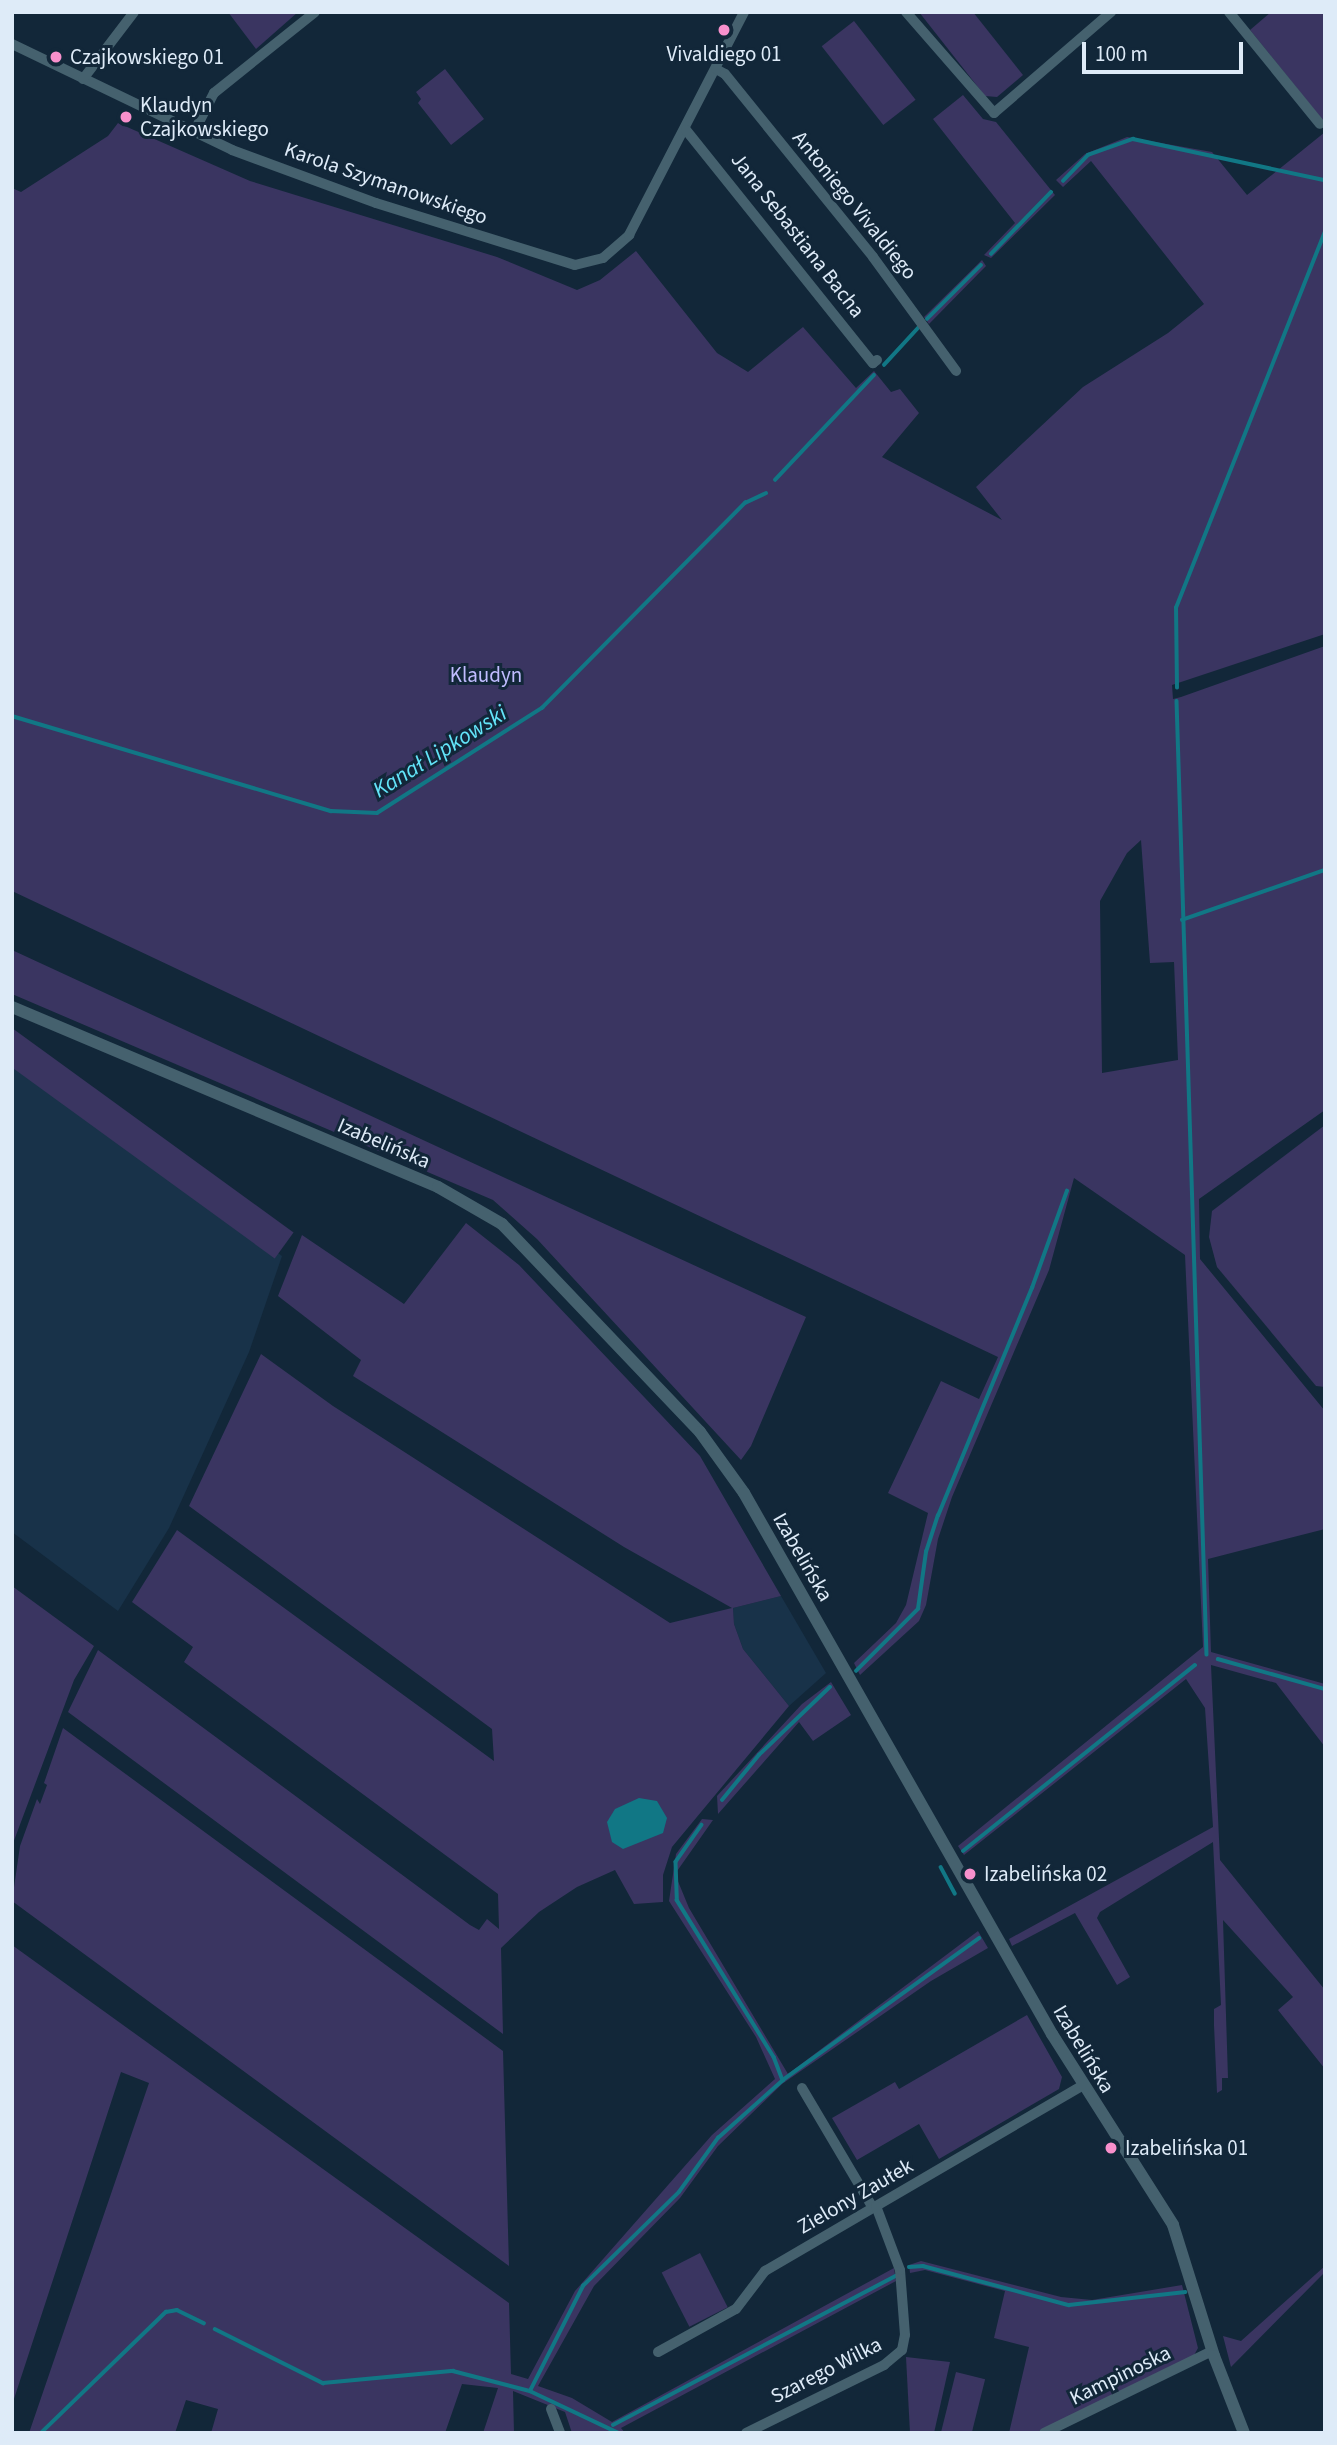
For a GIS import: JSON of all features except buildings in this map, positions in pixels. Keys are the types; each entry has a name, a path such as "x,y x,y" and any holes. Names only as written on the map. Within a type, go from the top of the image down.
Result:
{"street":[{"path":"83,79 135,12"},
{"name":"Karola Szymanowskiego","path":"12,44 194,132 315,182 561,262 594,262 622,244 686,130 744,12"},
{"path":"906,12 994,113 1111,12"},
{"path":"1229,12 1320,124"},
{"path":"194,132 214,93 314,13"},
{"name":"Antoniego Vivaldiego","path":"716,69 725,74 873,257 956,371"},
{"name":"Jana Sebastiana Bacha","path":"686,130 873,363 877,360"},
{"name":"Izabelińska","path":"12,1007 438,1186 502,1224 700,1432 726,1464 1083,2085 1180,2238 1212,2351 1244,2433"},
{"name":"Zielony Zaułek","path":"658,2352 736,2309 765,2271 1083,2085"},
{"path":"802,2088 875,2207"},
{"name":"Szarego Wilka","path":"746,2433 884,2365 902,2350 905,2335 900,2270 875,2207"},
{"name":"Kampinoska","path":"1044,2433 1212,2351"},
{"path":"551,2409 560,2433"}],"shaded area":[{"path":"12,1060 282,1256 249,1352 169,1528 118,1611 12,1532"},
{"path":"781,1596 826,1673 789,1706 743,1649 734,1624 733,1608"},
{"path":"639,1798 657,1801 667,1818 663,1833 623,1849 612,1842 607,1822 615,1809"}],"green space":[{"path":"228,12 298,12 256,49"},
{"path":"919,12 973,12 1023,75 997,97 985,96"},
{"path":"1271,12 1325,12 1325,123 1250,30"},
{"path":"854,21 916,100 883,125 822,46"},
{"path":"445,69 484,119 451,145 418,103 421,99 416,92"},
{"path":"963,95 983,119 996,122 1055,195 991,258 984,255 1015,223 933,119"},
{"name":"Klaudyn","path":"118,123 250,181 497,257 577,290 600,280 636,251 717,353 748,372 803,327 856,388 874,371 891,392 900,389 919,413 882,457 1002,520 976,487 1083,387 1168,333 1204,304 1091,161 1063,187 1056,180 1085,154 1127,137 1212,152 1247,195 1325,132 1325,634 1172,685 1173,699 1325,646 1325,1110 1199,1199 1200,1259 1325,1411 1325,1529 1208,1559 1211,1652 1325,1684 1325,1747 1276,1683 1211,1665 1220,1860 1325,1990 1325,2069 1278,2010 1293,1997 1223,1920 1228,2078 1222,2078 1222,2090 1217,2093 1214,2009 1221,2005 1213,1842 1100,1912 1097,1918 1130,1977 1117,1985 1075,1913 1012,1946 1009,1939 1213,1827 1205,1708 1186,1679 964,1855 958,1846 1203,1647 1185,1255 1074,1178 1049,1270 952,1497 938,1539 926,1605 919,1621 860,1675 854,1663 896,1623 906,1605 928,1513 888,1493 941,1381 979,1399 998,1357 12,891 12,188 21,192 108,136","holes":["1141,840 1150,963 1174,962 1178,1060 1102,1073 1100,901 1127,853"]},
{"path":"982,260 986,266 929,324 924,317"},
{"path":"12,950 806,1317 751,1446 741,1460 537,1239 493,1200 12,994"},
{"path":"12,1028 294,1233 275,1258 12,1068"},
{"path":"1325,1125 1325,1387 1316,1386 1217,1267 1209,1237 1212,1211"},
{"path":"466,1223 519,1265 700,1456 781,1596 733,1608 734,1624 743,1649 789,1706 672,1847 663,1875 663,1902 634,1904 615,1870 577,1887 539,1912 501,1948 503,2034 68,1712 98,1650 470,1925 479,1930 487,1919 499,1929 498,1894 184,1662 193,1647 132,1602 177,1530 494,1761 492,1729 189,1506 261,1354 333,1406 670,1623 732,1608 624,1547 353,1376 361,1360 278,1296 302,1235 404,1304"},
{"path":"12,1586 94,1646 74,1680 12,1846"},
{"path":"831,1682 851,1715 813,1741 799,1722 718,1814 717,1796 802,1704"},
{"path":"63,1728 503,2051 509,2266 12,1901 20,1846 37,1799 40,1804 47,1785 44,1783"},
{"path":"702,1819 713,1820 675,1874 689,1908 788,2074 978,1931 988,1948 931,1981 782,2084 718,2146 680,2198 594,2286 538,2386 572,2398 612,2422 894,2268 896,2281 621,2428 625,2433 572,2433 565,2412 513,2391 514,2433 483,2433 498,2388 462,2384 445,2433 211,2433 218,2409 186,2400 175,2433 29,2433 149,2083 121,2072 12,2405 12,1945 509,2303 511,2374 528,2379 575,2291 712,2135 775,2079 756,2037 669,1901 676,1854"},
{"path":"1027,2015 1062,2077 1059,2089 939,2159 919,2124 857,2160 832,2118 895,2082 899,2089"},
{"path":"700,2253 728,2307 689,2327 662,2273"},
{"path":"921,2261 1061,2297 1092,2300 1182,2285 1198,2348 1193,2357 1035,2433 1009,2433 1029,2347 994,2338 1005,2291 925,2270 910,2273 909,2265"},
{"path":"1325,2266 1325,2272 1231,2367 1223,2336 1241,2341"},
{"path":"906,2357 950,2362 934,2433 910,2433"},
{"path":"956,2372 985,2379 972,2433 941,2433"}],"waterway":[{"name":"Kanał Lipkowski","path":"1063,181 1088,155 1133,139 1325,180"},
{"name":"Kanał Lipkowski","path":"991,254 1051,192"},
{"path":"1177,688 1176,608 1325,231"},
{"name":"Kanał Lipkowski","path":"927,319 981,265"},
{"name":"Kanał Lipkowski","path":"884,365 918,328"},
{"name":"Kanał Lipkowski","path":"775,480 874,375"},
{"name":"Kanał Lipkowski","path":"12,716 331,811 377,813 542,708 745,503 766,493"},
{"path":"1177,701 1207,1655"},
{"path":"1182,920 1325,870"},
{"path":"856,1671 918,1609 926,1552 938,1516 1032,1288 1067,1191"},
{"path":"1218,1659 1325,1689"},
{"path":"963,1851 1195,1665"},
{"path":"722,1800 759,1755 830,1687"},
{"path":"702,1825 676,1862 677,1900 774,2057 783,2080"},
{"path":"941,1867 955,1893"},
{"path":"530,2391 583,2286 679,2192 718,2138 783,2080 979,1938"},
{"path":"909,2267 923,2266 1069,2305 1185,2292"},
{"path":"613,2425 896,2276"},
{"path":"41,2433 166,2312 177,2310 204,2323"},
{"path":"215,2329 323,2383 453,2371 530,2391 619,2433"}],"place":[{"name":"Vivaldiego 01","path":"724,30"},
{"name":"Czajkowskiego 01","path":"56,57"},
{"name":"Klaudyn Czajkowskiego","path":"126,117"},
{"name":"Izabelińska 02","path":"970,1874"},
{"name":"Izabelińska 01","path":"1111,2148"}]}
